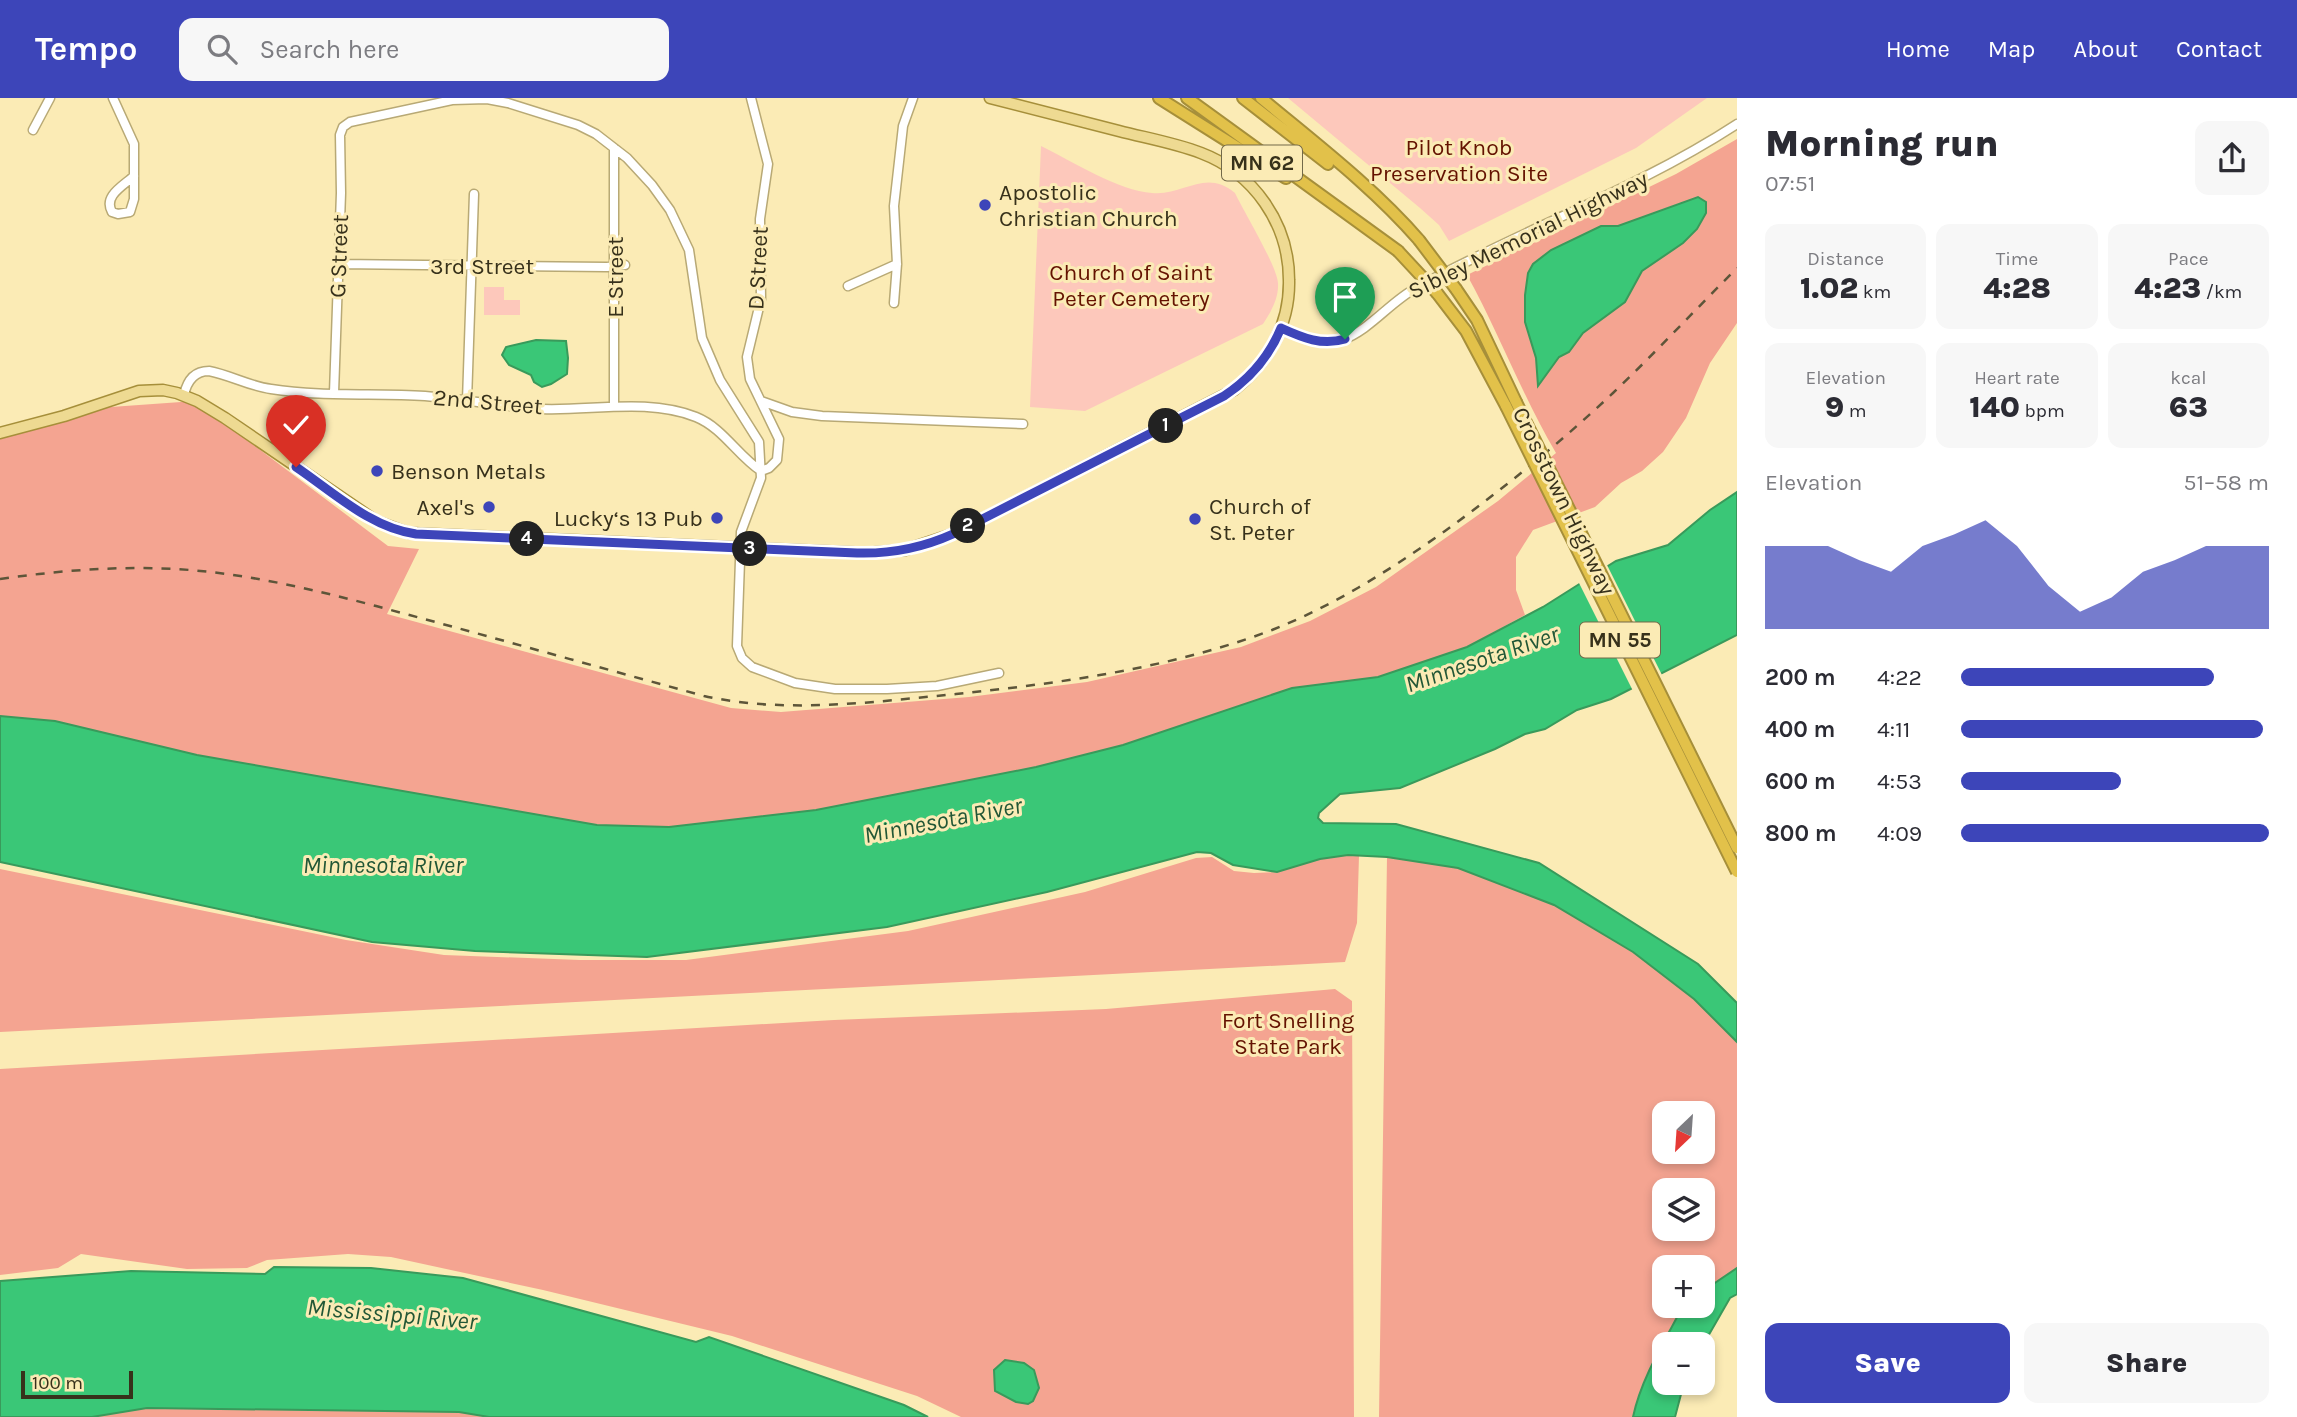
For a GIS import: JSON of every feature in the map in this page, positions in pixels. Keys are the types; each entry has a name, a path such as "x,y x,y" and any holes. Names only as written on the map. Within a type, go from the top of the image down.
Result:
{"highway":[{"name":"MN 62","path":"1158,98 1365,228"},
{"name":"MN 55","path":"1187,98 1365,228"},
{"name":"MN 62","path":"1243,98 1387,207"},
{"name":"MN 55","path":"1261,98 1387,207"},
{"name":"Crosstown Highway","path":"1387,207 1419,240 1477,320 1511,404 1737,848"},
{"name":"Crosstown Highway","path":"1365,228 1398,251 1437,293 1471,340 1511,404"},
{"name":"MN 55","path":"1511,404 1737,872"}],"main road":[{"path":"0,433 64,416 139,391 163,390 184,395 225,418 368,516 399,531 424,535 877,553 905,550 940,540 1224,396 1260,365 1281,328 1289,287 1285,245 1277,223 1265,203 1239,174 1221,162 1189,149 990,98"}],"street":[{"path":"33,130 50,98"},
{"path":"113,98 134,144 134,176 134,199 130,212 112,212 108,205 109,198 134,176"},
{"name":"D Street","path":"751,98 768,164 760,219 761,299 747,357 750,379 779,439 779,453 777,460 761,471 759,485 741,532 737,646 741,658 752,667 794,683 835,689 937,686 999,673"},
{"path":"894,303 897,264 894,206 903,125 913,98"},
{"name":"G Street","path":"334,393 341,193 340,135 343,127 350,122 452,100 487,99 578,125 614,148"},
{"name":"Sibley Memorial Highway","path":"1281,328 1320,342 1345,339 1414,289 1656,172 1737,124"},
{"path":"614,148 637,167 652,185 682,233 689,250 702,338 719,380 759,442 761,471"},
{"name":"E Street","path":"614,148 614,406"},
{"path":"467,401 474,194"},
{"name":"3rd Street","path":"339,264 625,265"},
{"path":"848,286 897,264"},
{"name":"2nd Street","path":"184,395 186,384 203,371 215,372 271,389 428,397 544,409 614,406 669,410 698,418 721,432 737,453 761,471"},
{"path":"761,401 792,412 822,416 1023,424"}],"green space":[{"name":"Pilot Knob Preservation Site","path":"1288,98 1707,98 1636,148 1449,241 1439,225 1420,208"},
{"path":"1737,139 1737,323 1710,363 1686,418 1663,452 1642,471 1621,483 1595,507 1533,530 1516,557 1516,590 1525,615 1467,647 1378,677 1292,688 1123,745 1036,767 816,810 669,827 597,825 197,755 55,721 0,716 0,436 97,408 195,401 388,546 419,549 387,614 731,708 781,712 969,697 1087,682 1241,647 1310,621 1376,587 1498,501 1556,453 1467,275 1676,174","holes":["1680,203 1683,243 1642,271 1625,302 1583,333 1569,352 1559,357 1539,385 1536,358 1525,322 1525,295 1533,264 1551,250 1601,226 1618,226"]},
{"name":"Church of Saint Peter Cemetery","path":"1041,146 1111,181 1139,191 1164,193 1214,183 1235,193 1266,252 1278,283 1272,310 1263,324 1085,411 1030,407"},
{"path":"484,287 504,287 504,300 520,300 520,315 484,315"},
{"path":"1359,856 1357,923 1345,962 0,1032 0,869 346,940 444,955 580,960 686,960 908,931 1085,892 1196,858 1212,857 1234,871 1254,873 1277,872 1320,859"},
{"path":"1387,857 1458,868 1554,905 1633,952 1694,999 1737,1042 1737,1268 1715,1283 1715,1255 1652,1255 1652,1318 1678,1318 1669,1332 1652,1332 1652,1372 1633,1417 1379,1417"},
{"name":"Fort Snelling State Park","path":"1335,989 1352,1001 1354,1417 961,1417 917,1396 732,1336 543,1290 391,1257 348,1254 267,1260 247,1268 187,1269 81,1254 58,1268 0,1275 0,1069 834,1020 1106,1009"},
{"path":"147,1408 459,1412 489,1417 92,1417"}],"water":[{"path":"1698,197 1706,202 1706,213 1697,229 1683,243 1642,271 1625,302 1583,333 1569,352 1559,357 1538,386 1536,358 1525,322 1528,273 1533,264 1551,250 1601,226 1618,226"},
{"path":"536,340 566,341 567,374 542,387 534,382 531,375 509,365 502,355 506,347"},
{"name":"Minnesota River","path":"1737,492 1737,635 1611,699 1577,710 1545,729 1525,734 1400,788 1340,794 1319,813 1318,818 1323,823 1396,824 1539,863 1698,964 1737,1003 1737,1042 1694,999 1633,952 1554,905 1458,868 1387,857 1348,855 1320,859 1277,872 1233,865 1211,853 1197,852 1047,892 887,927 647,957 475,951 372,942 0,862 0,716 55,721 197,755 597,825 669,827 816,810 1036,767 1123,745 1292,688 1378,677 1467,647 1543,607 1616,561 1668,545 1710,510"},
{"name":"Mississippi River","path":"274,1267 371,1268 463,1278 696,1342 709,1337 904,1405 928,1417 489,1417 459,1412 147,1408 92,1417 0,1417 0,1281 131,1271 265,1274"},
{"path":"1737,1268 1737,1294 1730,1298 1710,1332 1669,1332 1677,1318 1715,1318 1715,1283"},
{"path":"1005,1360 1024,1363 1034,1370 1039,1388 1033,1401 1028,1404 1016,1402 995,1391 994,1370"},
{"path":"1652,1365 1652,1395 1681,1395 1675,1417 1633,1417"}],"pier":[{"path":"1606,563 1663,677 1633,691 1578,581"}],"railway":[{"path":"0,579 119,568 190,570 253,578 377,606 704,696 766,704 830,705 893,700 1036,685 1116,672 1195,654 1272,630 1340,598 1404,559 1488,499 1573,430 1629,378 1737,268"}],"place":[{"name":"Apostolic Christian Church","path":"985,205"},
{"name":"Benson Metals","path":"377,471"},
{"name":"Axel's","path":"489,507"},
{"name":"Lucky‘s 13 Pub","path":"717,518"},
{"name":"Church of St. Peter","path":"1195,519"}],"route":[{"path":"296,467 376,521 399,531 416,534 857,553 895,552 953,534 1224,396 1260,365 1281,328 1320,342 1345,339"}]}
